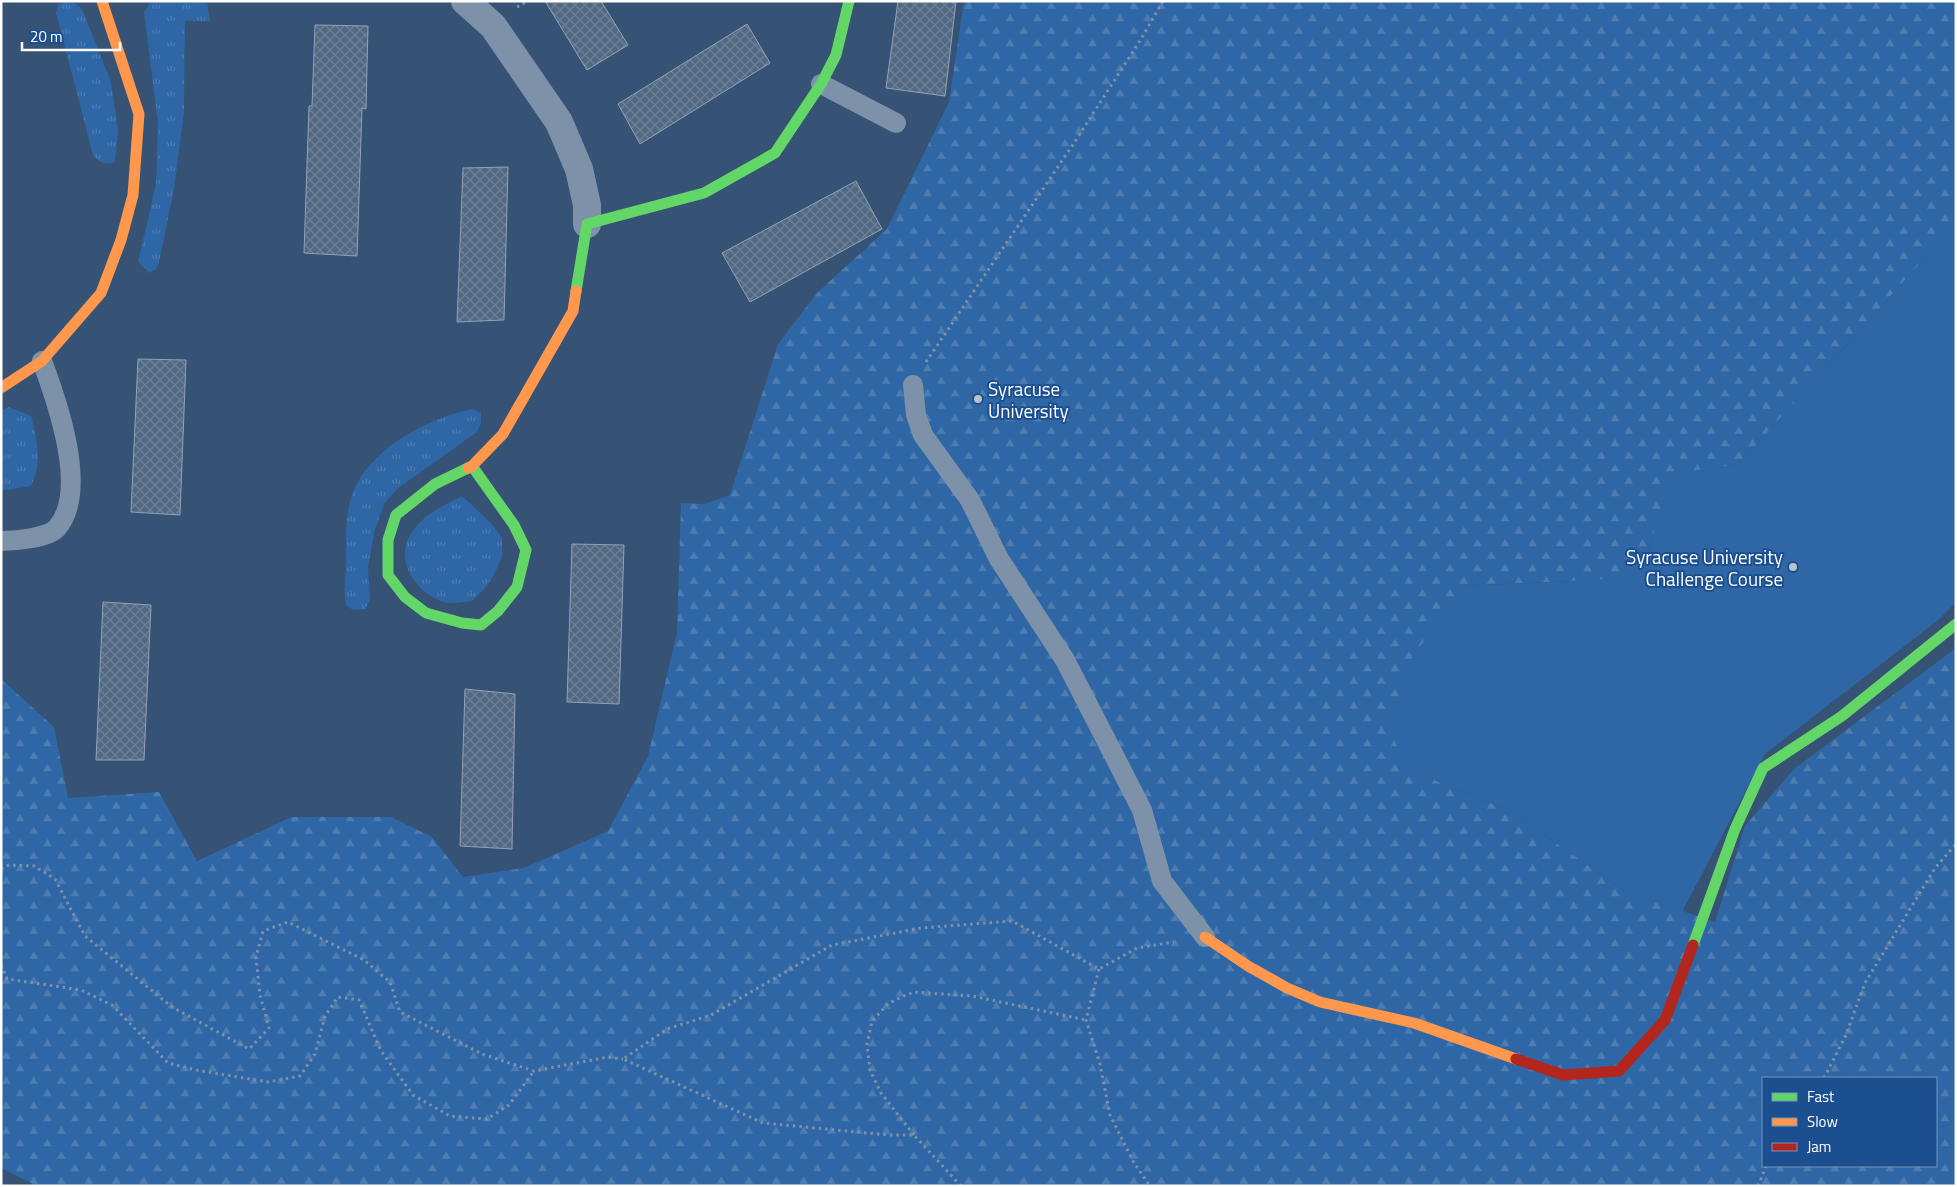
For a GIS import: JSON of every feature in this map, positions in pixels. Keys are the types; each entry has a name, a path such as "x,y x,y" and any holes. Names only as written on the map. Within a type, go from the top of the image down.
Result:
{"street":[{"path":"1,388 42,361 101,294 121,240 134,195 139,114 102,1"},
{"path":"465,1 493,26 559,122 579,169 587,205 587,224 573,312 503,434 472,466 435,484 396,515 388,540 388,575 405,597 426,613 462,623 481,625 498,611 517,587 526,550 514,525 472,466"},
{"path":"587,224 704,194 775,153 821,84 836,54 846,19 848,1"},
{"path":"1204,937 1286,988 1320,1002 1414,1023 1562,1075 1619,1071 1665,1020 1735,829 1763,768 1842,716 1956,624"}],"lane":[{"path":"821,84 896,123"},
{"path":"1,542 49,534 57,528 66,511 71,489 67,446 57,400 42,361"},
{"path":"913,385 916,415 923,435 970,500 999,559 1065,660 1142,810 1162,881 1204,937"}],"path":[{"path":"913,385 928,357 1001,252 1141,39 1163,1"},
{"path":"1825,1077 1846,1035 1865,983 1935,868 1956,844"},
{"path":"1,869 9,865 34,866 55,879 85,936 172,1008 249,1049 269,1028 260,995 256,958 263,931 288,922 364,960 390,982 400,1012 482,1054 534,1071 608,1057 623,1059 763,1123 888,1135 914,1135"},
{"path":"623,1059 667,1029 710,1015 832,945 903,931 1012,921 1099,968"},
{"path":"1150,1186 1134,1164 1110,1115 1100,1064 1086,1020 1099,968 1137,948 1204,937"},
{"path":"1,965 7,979 81,990 112,1005 168,1063 196,1070 268,1082 300,1076 314,1054 325,1016 338,997 359,1000 382,1051 413,1095 450,1116 487,1119 509,1105 534,1071"},
{"path":"961,1186 914,1135 881,1093 870,1070 867,1044 872,1021 889,1003 913,992 972,996 1086,1020"},
{"path":"1758,1186 1766,1167"}],"green space":[{"path":"64,1 73,2 82,9 111,82 118,129 115,162 102,163 93,155 56,13 58,5"},
{"path":"151,1 203,1 207,4 210,21 185,21 184,112 174,189 159,263 156,269 150,273 138,262 156,184 158,123 144,12"},
{"name":"Syracuse University","path":"964,1 1956,1 1956,231 1945,236 1738,465 1672,474 1647,555 1614,579 1463,586 1427,777 1511,811 1626,892 1715,922 1745,826 1794,769 1956,648 1956,1186 37,1186 1,1168 1,679 54,727 68,798 159,792 197,861 291,817 391,817 432,837 463,877 524,868 608,831 648,756 677,632 681,503 704,504 730,495 778,344 818,292 887,229 949,102"},
{"name":"Syracuse University Challenge Course","path":"1956,231 1956,602 1937,621 1765,754 1682,912 1626,892 1511,811 1427,777 1403,760 1389,728 1410,661 1463,586 1614,579 1647,555 1672,473 1738,465 1945,236"},
{"path":"9,407 31,416 36,434 38,460 31,486 1,491 1,411"},
{"path":"473,409 481,413 481,422 477,432 397,489 384,504 375,530 368,566 370,600 365,609 353,610 346,605 345,599 346,529 351,498 359,481 370,465 400,439 418,428 437,420"},
{"path":"462,496 491,523 502,538 502,557 494,575 485,588 472,601 448,603 432,597 417,584 407,567 405,548 412,531 424,518"}],"building":[{"path":"545,1 601,1 628,45 587,70"},
{"path":"898,1 956,1 945,96 886,88"},
{"path":"747,24 770,63 640,144 618,104"},
{"path":"315,25 368,26 366,109 362,108 357,256 304,253 309,106 312,106"},
{"path":"508,167 504,320 457,322 463,168"},
{"path":"856,181 882,229 750,302 722,253"},
{"path":"138,359 186,360 180,515 131,512"},
{"path":"572,544 624,545 619,704 567,702"},
{"path":"103,602 151,605 144,760 96,760"},
{"path":"465,689 515,694 512,849 460,846"}],"traffic: fast":[{"path":"576,291 587,224 704,193 775,153 821,84 836,55 849,1"},
{"path":"468,468 435,484 396,515 388,540 388,575 405,597 426,613 462,623 481,625 498,611 517,587 526,550 514,525 472,466"},
{"path":"1693,945 1735,829 1763,768 1842,716 1956,624"}],"traffic: slow":[{"path":"1,388 42,361 101,293 121,240 133,195 139,114 102,1"},
{"path":"468,468 503,434 573,311 576,291"},
{"path":"1205,937 1248,966 1287,988 1320,1002 1414,1023 1516,1059"}],"traffic: jam":[{"path":"1516,1059 1563,1075 1619,1071 1665,1020 1693,945"}],"place":[{"name":"Syracuse University","path":"978,399"},
{"name":"Syracuse University Challenge Course","path":"1793,567"}]}
